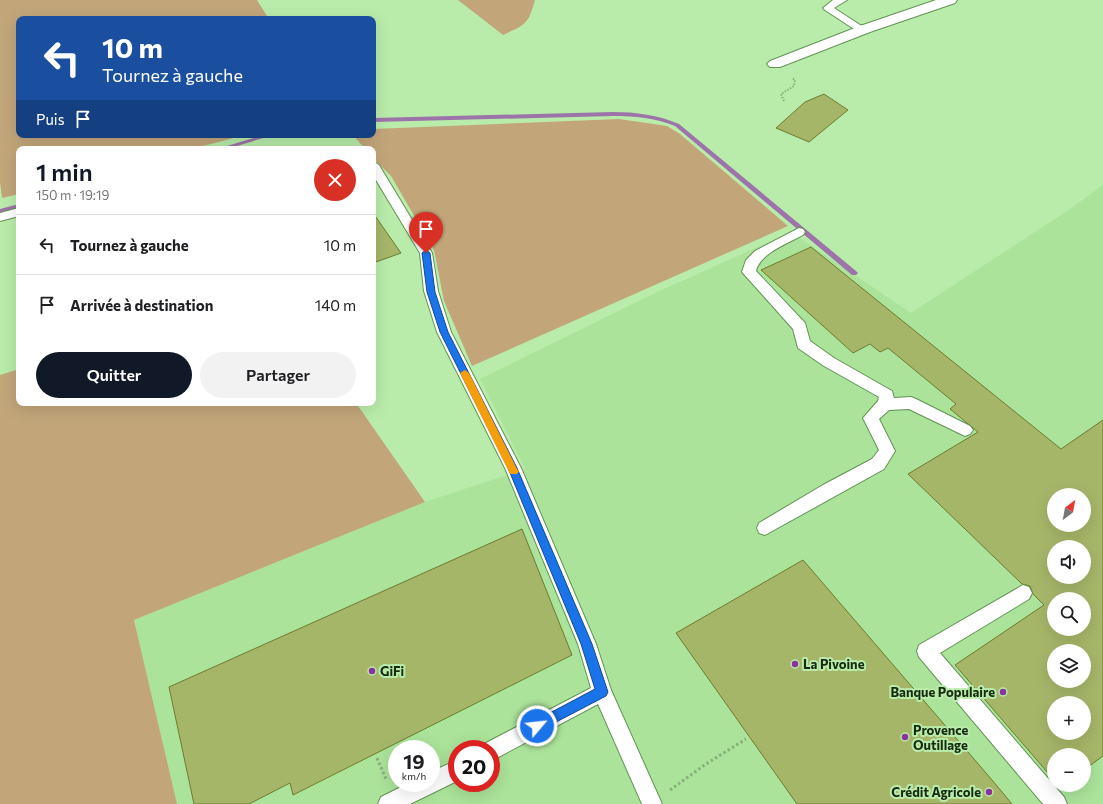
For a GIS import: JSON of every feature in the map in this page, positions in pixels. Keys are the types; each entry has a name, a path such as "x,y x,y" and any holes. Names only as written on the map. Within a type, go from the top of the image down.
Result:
{"street":[{"path":"775,64 865,29 950,0"}],"lane":[{"path":"842,0 833,3 828,8 858,27 865,29"},
{"path":"376,170 426,253 431,292 444,332 513,468 587,644 602,692 652,803"},
{"path":"0,217 16,213"},
{"path":"765,528 829,490 878,464 888,450 871,418 885,404 887,395 829,362 803,344 800,327 749,272 751,263 760,254 800,232"},
{"path":"885,404 911,403 965,430"},
{"path":"1023,593 926,651 1038,784 1057,804"},
{"path":"500,746 602,692"},
{"path":"388,804 448,774"}],"path":[{"path":"775,64 794,80 794,86 781,94 784,101"},
{"path":"652,803 706,764 746,739"}],"shaded area":[{"path":"0,0 257,0 267,16 16,16 16,138 234,138 203,146 16,146 16,195 2,198 0,182"},
{"path":"458,0 535,0 525,23 503,35"},
{"path":"619,119 667,126 680,134 788,226 472,366 444,301 434,250 391,176 376,161 376,146 362,146 356,138 376,138 376,129"},
{"path":"1103,185 1103,804 177,804 134,620 425,502 525,469 480,379 655,293 791,232 911,313 1067,211"},
{"path":"16,370 16,406 358,406 425,502 134,620 177,804 0,804 0,375"}],"building":[{"path":"824,94 848,110 809,142 776,128 805,102"},
{"path":"376,217 401,253 376,262"},
{"path":"811,247 1061,449 1103,420 1103,756 1091,765 1091,748 1047,748 1047,772 955,665 1044,605 1033,594 1030,586 1022,584 908,474 978,432 950,409 956,404 888,348 880,352 870,344 853,353 761,270"},
{"name":"GiFi","path":"522,529 572,655 403,740 388,740 388,747 293,795 290,783 249,804 194,804 169,687"},
{"name":"La Pivoine","path":"803,560 1012,804 797,804 676,633"}],"waterway":[{"path":"376,120 613,114 638,115 661,119 677,125 854,273"},
{"path":"231,146 259,138"},
{"path":"0,211 16,207"}],"slow traffic":[{"path":"465,373 514,471"}],"place":[{"name":"La Pivoine","path":"795,664"},
{"name":"GiFi","path":"372,671"},
{"name":"Banque Populaire","path":"1003,692"},
{"name":"Provence Outillage","path":"905,737"},
{"name":"Crédit Agricole","path":"989,792"}],"route":[{"path":"426,253 431,292 444,332 513,468 587,644 602,692 537,726"}]}
